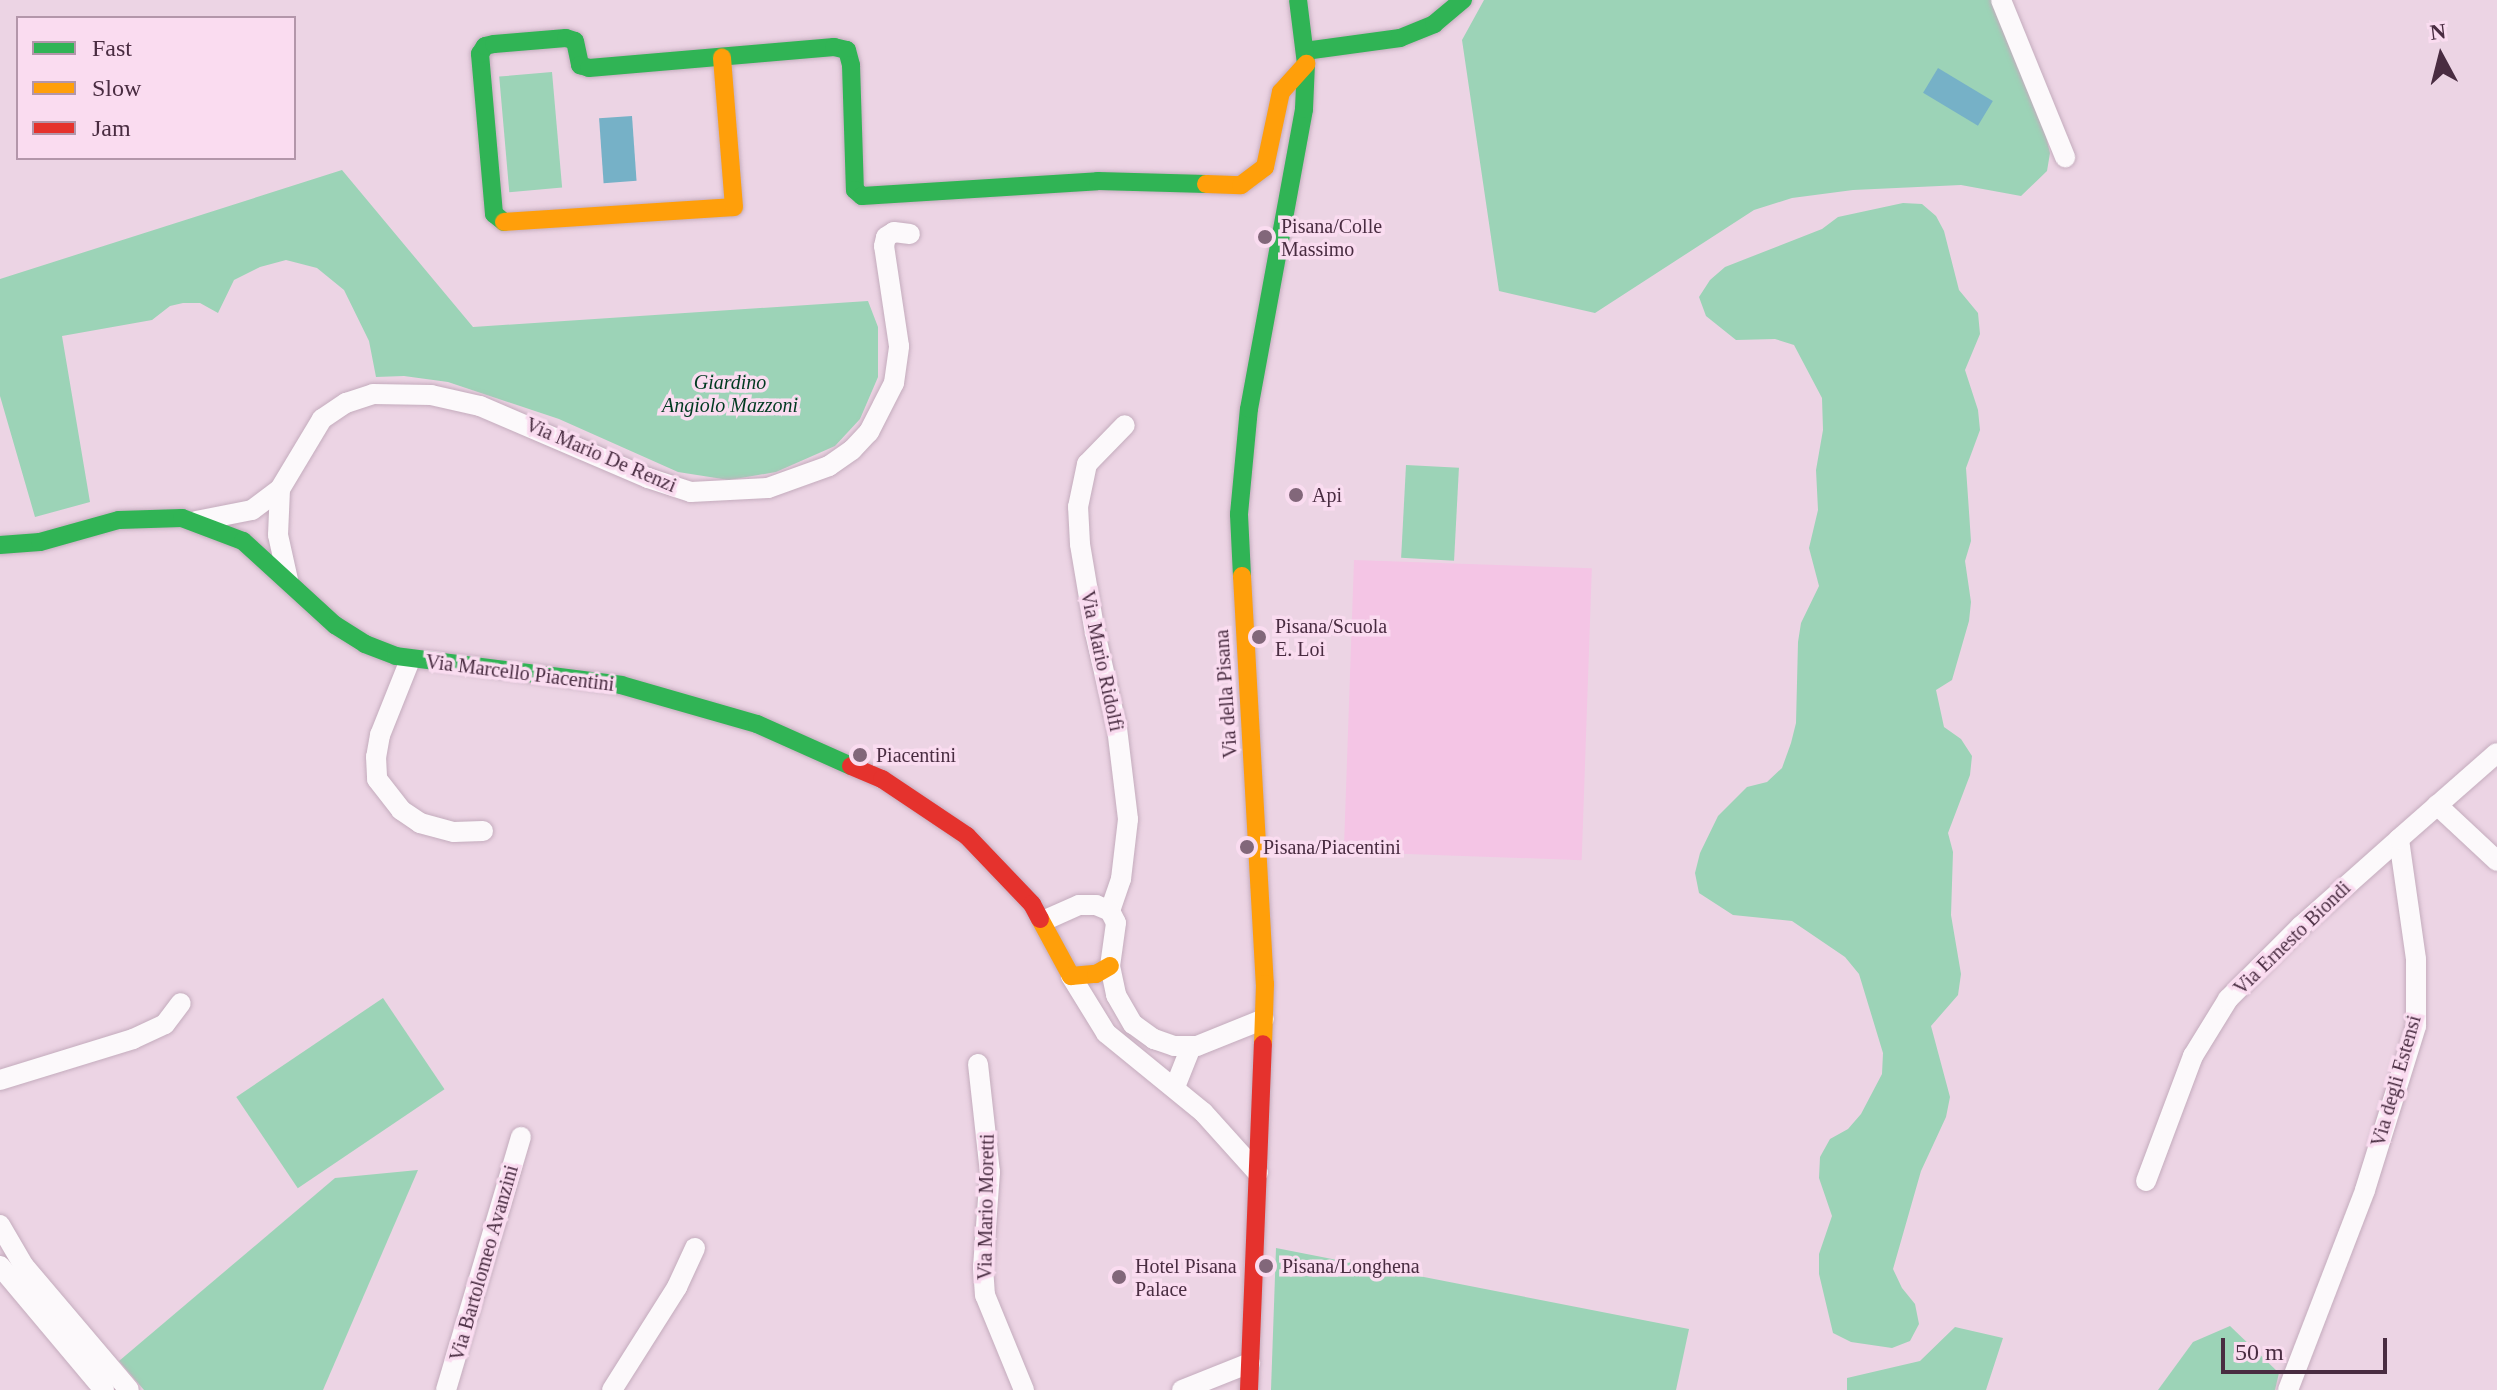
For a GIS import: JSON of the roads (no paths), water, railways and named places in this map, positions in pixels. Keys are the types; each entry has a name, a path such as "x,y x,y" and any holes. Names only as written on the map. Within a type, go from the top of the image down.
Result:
{"street":[{"name":"Via della Pisana","path":"1249,1390 1264,1019 1260,854 1240,581 1240,489 1255,376 1304,109 1306,58 1298,0"},
{"path":"722,57 734,207 519,223 504,222 494,214 480,54 485,46 566,38 575,41 580,65 589,68 834,47 847,50 851,65 855,190 862,196 1111,181 1241,185 1265,167 1281,92 1306,58 1400,38 1434,24 1463,0"},
{"path":"2001,0 2065,157"},
{"name":"Via Mario De Renzi","path":"280,489 322,419 356,399 387,393 431,395 480,406 648,478 691,492 768,488 816,472 859,443 886,402 895,375 899,346 884,246 886,237 894,232 910,234"},
{"name":"Via Mario Ridolfi","path":"1110,911 1121,879 1128,819 1117,728 1080,544 1078,507 1087,464 1125,425"},
{"path":"196,521 252,510 280,489"},
{"path":"280,489 278,535 288,580"},
{"name":"Via Marcello Piacentini","path":"0,545 40,542 119,520 158,516 196,521 252,547 317,610 349,634 410,660 621,685 724,712 809,745 882,779 951,823 998,865 1043,921 1089,1011 1106,1033 1203,1112 1258,1173"},
{"path":"410,660 380,735 376,757 377,779 401,810 420,823 454,832 483,831"},
{"path":"2399,839 2497,753"},
{"path":"2437,805 2497,861"},
{"name":"Via Ernesto Biondi","path":"2146,1181 2193,1056 2228,999 2301,926 2399,839"},
{"name":"Via degli Estensi","path":"2288,1390 2365,1190 2416,1026 2416,959 2407,875 2399,839"},
{"path":"1043,921 1058,911 1079,905 1096,905 1110,911 1116,928 1110,966 1116,995 1133,1024 1163,1043 1191,1047 1219,1040 1264,1019"},
{"path":"1071,976 1096,974 1110,966"},
{"path":"0,1080 133,1039 165,1024 181,1003"},
{"path":"1175,1087 1191,1047"},
{"name":"Via Mario Moretti","path":"978,1064 990,1172 983,1267 985,1295 1024,1390"},
{"name":"Via Bartolomeo Avanzini","path":"455,1387 521,1137"},
{"path":"0,1225 24,1266 129,1390"},
{"path":"612,1390 670,1298 695,1248"},
{"path":"0,1266 104,1390"},
{"path":"1182,1390 1250,1363"}],"water":[{"path":"1938,68 1993,101 1978,126 1923,93"},
{"path":"632,116 637,181 604,183 599,118"}],"place":[{"name":"Pisana/Colle Massimo","path":"1265,237"},
{"name":"Api","path":"1296,495"},
{"name":"Pisana/Scuola E. Loi","path":"1259,637"},
{"name":"Piacentini","path":"860,755"},
{"name":"Pisana/Piacentini","path":"1247,847"},
{"name":"Pisana/Longhena","path":"1266,1266"},
{"name":"Hotel Pisana Palace","path":"1119,1277"}],"park label":[{"name":"Giardino Angiolo Mazzoni","path":"730,394"}]}
